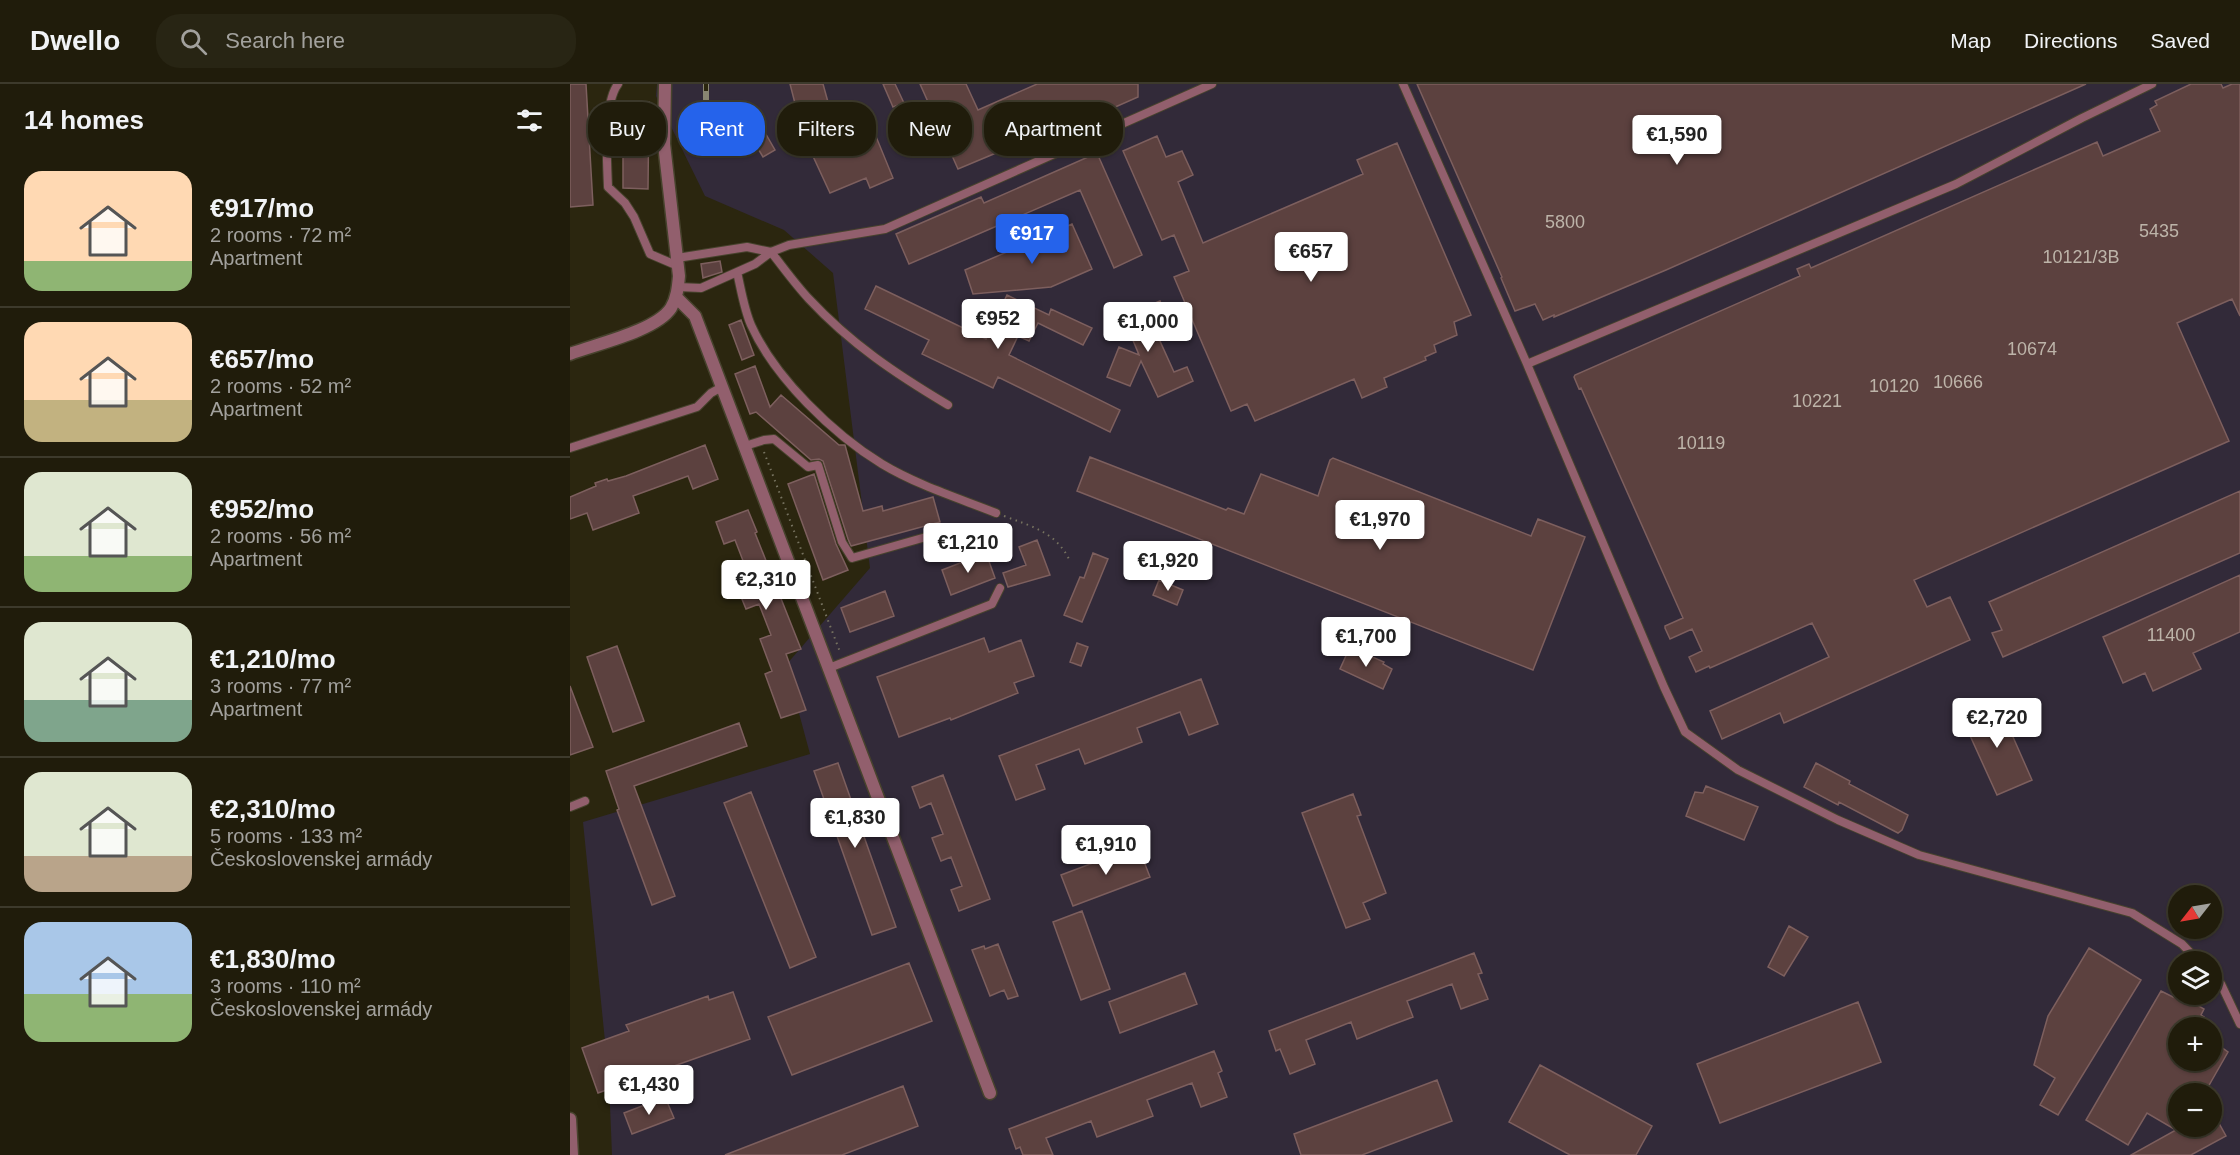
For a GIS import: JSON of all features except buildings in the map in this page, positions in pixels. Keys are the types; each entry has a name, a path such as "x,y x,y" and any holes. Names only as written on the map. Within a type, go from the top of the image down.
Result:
{"street":[{"path":"570,354 655,322 671,309 677,292 678,262 664,144 664,84"},
{"path":"677,292 695,316 990,1093"},
{"path":"570,1119 572,1155"}],"lane":[{"path":"618,84 612,92 606,148 608,187 625,203 634,217 650,254 678,262 747,248 771,252 808,298 850,339 897,375 948,405"},
{"path":"677,292 701,288 755,264 771,252 789,245 885,229 1212,84"},
{"path":"1403,84 1527,364 1685,732 1738,770 1838,820 1919,855 2132,913 2182,944 2189,951"},
{"path":"1527,364 1956,184 2152,84"},
{"path":"737,272 750,324 768,357 799,394 838,431 882,464 935,490 996,513"},
{"path":"570,448 697,407 711,393 722,387"},
{"path":"745,446 764,440 774,440 808,467 818,465 842,542 852,558 926,537"},
{"path":"829,668 992,604 1000,588"},
{"path":"570,807 585,801"},
{"path":"2222,986 2240,1024"}],"path":[{"path":"763,449 844,662"},
{"path":"996,513 1048,534 1064,549 1070,561"}],"shaded area":[{"path":"657,84 2240,84 2240,1155 612,1155 609,1081 583,822 810,754 786,665 870,568 833,273 784,230 705,196 685,156 765,156 765,102 678,102 678,141 666,116 666,102 659,102 656,96"}],"railway":[{"path":"706,84 706,102"}]}
